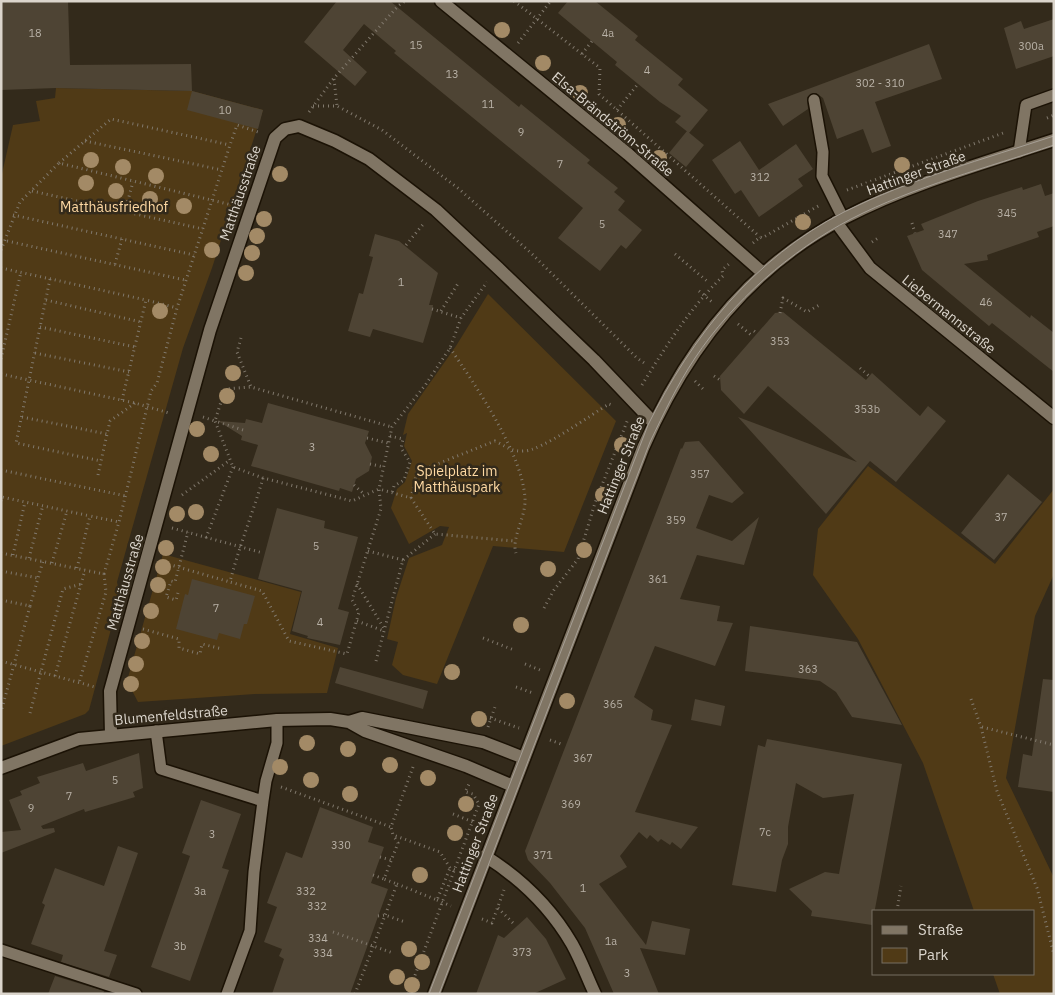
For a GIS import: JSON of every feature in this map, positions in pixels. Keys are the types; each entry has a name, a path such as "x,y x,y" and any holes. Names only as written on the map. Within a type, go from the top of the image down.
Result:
{"street":[{"name":"Elsa-Brändström-Straße","path":"440,1 628,154 763,273"},
{"name":"Matthäusstraße","path":"111,735 110,691 210,330 275,138 286,129 299,126"},
{"path":"299,126 335,141 369,159 436,210 594,360 654,423"},
{"name":"Hattinger Straße","path":"434,994 485,856 654,423 695,350 724,312 763,273 791,250 840,220 912,189 1054,140"},
{"name":"Liebermannstraße","path":"840,220 870,268 1054,418"},
{"name":"Blumenfeldstraße","path":"349,722 362,718 454,736 483,742 524,758"},
{"name":"Blumenfeldstraße","path":"1,768 79,740 111,735 277,720 330,719 349,722 365,731 466,766 513,786"},
{"path":"485,856 516,876 557,920 573,946 595,994"}],"lane":[{"path":"1019,152 1026,104 1054,95"},
{"path":"814,100 823,152 822,176 840,220"},
{"path":"227,994 250,930 254,872 266,781 278,743 277,720"},
{"path":"156,731 161,769 263,802"},
{"path":"1,950 136,994"}],"path":[{"path":"299,126 334,78 398,6 405,1"},
{"path":"514,1 600,68 599,94 760,237 756,240"},
{"path":"508,56 550,2"},
{"path":"582,54 592,41"},
{"path":"334,78 337,106"},
{"path":"617,110 638,84"},
{"path":"313,106 337,106 382,130 459,189 532,253 637,358 648,365"},
{"path":"1,250 6,241 13,215 20,202 58,163 111,119 230,145"},
{"path":"79,683 106,592 104,574 126,496 146,407 151,391 157,383 176,308 237,125 275,138"},
{"path":"85,141 222,170"},
{"path":"58,163 250,211"},
{"path":"125,211 133,182"},
{"path":"31,190 203,229"},
{"path":"406,245 436,210"},
{"path":"13,215 194,255"},
{"path":"912,223 915,233"},
{"path":"115,264 122,239"},
{"path":"6,241 186,280"},
{"path":"675,254 707,281"},
{"path":"1,268 176,308"},
{"path":"147,558 262,591 290,640 347,654 359,612 352,600 381,509 379,489 392,427 426,384 450,348 461,318 498,268"},
{"path":"640,389 660,356 704,295 722,276 724,269"},
{"path":"1,359 21,272"},
{"path":"50,279 16,443 101,461"},
{"path":"441,311 460,282"},
{"path":"699,291 710,300"},
{"path":"780,313 783,298 807,312 821,304"},
{"path":"46,300 141,322"},
{"path":"122,400 146,300"},
{"path":"432,309 461,318"},
{"path":"737,324 751,335"},
{"path":"40,327 135,347"},
{"path":"241,338 237,352 251,387"},
{"path":"450,348 476,386 511,450 525,497 521,527 514,541 516,553"},
{"path":"35,353 129,372"},
{"path":"860,368 869,376"},
{"path":"1,374 135,403 166,413 187,413 243,430"},
{"path":"714,376 720,380"},
{"path":"206,538 233,467 215,421 225,389 251,387 392,427"},
{"path":"98,476 110,421 135,403"},
{"path":"410,498 417,472 495,441 511,450 526,452 574,427 602,408"},
{"path":"544,608 554,590 578,558 595,503 630,413"},
{"path":"22,417 107,434"},
{"path":"390,436 403,439 401,448 410,462 404,480 394,486 392,493"},
{"path":"367,438 388,443"},
{"path":"230,460 158,517 188,532 264,553"},
{"path":"370,464 384,467"},
{"path":"233,467 263,478 352,501 379,489 410,498 434,534"},
{"path":"1,470 126,496"},
{"path":"230,582 239,546 255,508 263,478"},
{"path":"354,485 365,495"},
{"path":"1,501 2,497 119,522"},
{"path":"13,555 25,502"},
{"path":"29,558 43,506"},
{"path":"52,563 67,511"},
{"path":"77,568 90,516"},
{"path":"178,592 176,600 166,597 171,581 175,582 188,532"},
{"path":"376,661 403,560 434,534 514,541"},
{"path":"368,551 403,560"},
{"path":"1,552 104,574"},
{"path":"1,712 43,561"},
{"path":"55,676 85,570"},
{"path":"1,571 38,578"},
{"path":"30,713 64,589 82,584"},
{"path":"357,584 385,631"},
{"path":"1,600 30,606"},
{"path":"357,621 385,631"},
{"path":"128,625 179,639 179,648 200,654 202,644 222,649"},
{"path":"483,638 514,650"},
{"path":"1,661 110,691"},
{"path":"971,699 981,727 997,792 1037,888 1054,954"},
{"path":"486,734 496,704"},
{"path":"490,718 502,722"},
{"path":"981,727 1054,745"},
{"path":"548,740 561,744"},
{"path":"384,879 398,843 391,827 413,767"},
{"path":"266,781 391,827"},
{"path":"408,994 444,903 479,804 473,794 465,792"},
{"path":"453,814 473,822"},
{"path":"356,821 358,815"},
{"path":"393,835 440,852 450,868 455,870"},
{"path":"380,857 391,860"},
{"path":"437,900 450,868"},
{"path":"373,875 444,903"},
{"path":"356,994 372,946 397,884"},
{"path":"481,918 492,923 506,884"},
{"path":"897,910 900,886"},
{"path":"498,908 515,925"},
{"path":"378,916 385,915 405,922"},
{"path":"333,932 392,953"},
{"path":"366,950 372,946"}],"green space":[{"name":"Matthäusfriedhof","path":"56,88 192,91 263,110 212,268 183,348 117,582 120,596 89,710 85,714 1,746 1,178 13,125 40,121 36,101 55,98"},
{"name":"Spielplatz im Matthäuspark","path":"488,294 616,421 564,552 493,546 437,684 403,675 392,665 398,642 387,639 396,598 409,558 442,545 449,527 440,526 409,544 391,508 397,489 405,482 412,461 404,446 407,433 403,435 408,414 456,346"},
{"path":"868,466 995,564 1054,489 1054,574 1035,616 1006,778 1054,878 1054,994 1000,994 993,975 1035,975 1035,910 974,910 923,763 858,639 813,575 818,529"},
{"path":"163,554 301,592 290,634 338,648 327,693 255,694 138,702 127,681"}],"building":[{"path":"1,1 68,1 70,65 191,64 192,91 56,88 1,90"},
{"path":"337,1 390,1 519,107 521,104 590,160 587,163 618,188 614,192 625,201 618,210 642,230 626,249 621,245 600,271 558,238 583,208 394,53 396,51 364,24 343,50 367,72 355,86 304,42"},
{"path":"568,1 595,1 638,36 635,40 683,79 678,85 708,110 689,133 675,122 681,116 660,102 615,65 617,62 558,13"},
{"path":"1054,19 1054,56 1016,69 1004,28 1021,21 1024,29"},
{"path":"929,44 942,79 875,102 891,146 872,153 863,129 837,139 823,98 816,93 807,97 808,109 783,126 768,104"},
{"path":"192,91 263,110 258,129 187,110"},
{"path":"687,131 704,145 686,167 669,153"},
{"path":"740,141 759,170 796,144 813,169 798,179 803,186 759,217 741,190 735,194 712,160"},
{"path":"1041,184 1045,196 1054,193 1054,226 1037,232 1039,237 987,255 988,260 964,264 1030,318 1031,315 1054,333 1054,372 992,323 989,326 922,270 907,236 924,230 921,224 978,201 1022,187 1023,190"},
{"path":"375,234 399,241 438,273 429,305 433,305 432,313 423,343 373,329 370,337 348,331 359,293 363,294 373,257 369,256"},
{"path":"783,312 866,380 872,373 920,416 928,406 946,421 896,482 870,461 826,514 738,417 857,462 768,386 744,414 721,390 720,376 775,313"},
{"path":"268,403 369,431 365,443 372,457 369,471 356,479 352,492 340,488 339,491 251,466 258,445 241,440 242,436 218,421 245,423 246,419 262,423"},
{"path":"699,441 744,493 732,503 709,495 696,528 732,541 759,517 744,565 697,555 680,599 720,606 717,621 733,623 715,666 655,646 634,697 653,710 651,720 672,725 635,812 698,827 681,849 672,842 670,845 661,839 658,842 650,835 647,839 639,832 620,856 627,867 599,884 646,945 652,921 690,929 685,955 640,948 659,994 614,994 585,928 550,883 528,860 525,851 681,448 685,442"},
{"path":"1008,474 1042,502 994,560 961,533"},
{"path":"277,508 325,521 324,528 358,537 338,609 349,612 340,645 307,638 308,636 292,631 302,591 258,579"},
{"path":"192,579 255,596 247,624 244,624 240,639 219,633 217,640 176,629 185,594 188,595"},
{"path":"750,626 857,642 902,725 852,717 836,692 820,681 745,671"},
{"path":"340,667 428,691 423,709 335,683"},
{"path":"1043,679 1054,680 1054,792 1018,787 1023,754 1032,756"},
{"path":"695,699 725,706 721,726 691,720"},
{"path":"767,739 902,764 875,910 872,910 872,925 811,916 812,911 789,889 825,872 839,874 854,794 823,798 796,783 788,827 788,844 782,860 776,892 732,885 758,745 765,747"},
{"path":"139,753 143,788 133,792 135,797 85,812 84,809 41,826 43,829 54,828 55,832 1,853 1,832 21,830 9,800 22,795 20,791 40,783 37,777 83,763 86,771"},
{"path":"201,800 241,814 222,868 229,870 190,981 151,967 190,856 182,853"},
{"path":"320,807 373,827 368,842 384,847 371,883 388,889 350,994 272,994 284,959 279,956 282,949 264,942 277,907 267,903 286,852 302,858"},
{"path":"118,846 138,853 104,951 117,955 109,977 61,962 63,955 31,944 45,905 42,903 55,868 104,886"},
{"path":"527,917 546,939 566,979 533,994 476,994 498,935 504,938"},
{"path":"55,976 104,991 103,994 48,994"}],"tram line":[{"path":"429,994 648,425 665,392 706,331 729,302 754,276 782,252 844,212 895,189 974,161 1054,136"},
{"path":"439,994 650,442 682,378 710,337 745,297 764,279 806,246 851,219 875,207 926,187 1054,145"}]}
